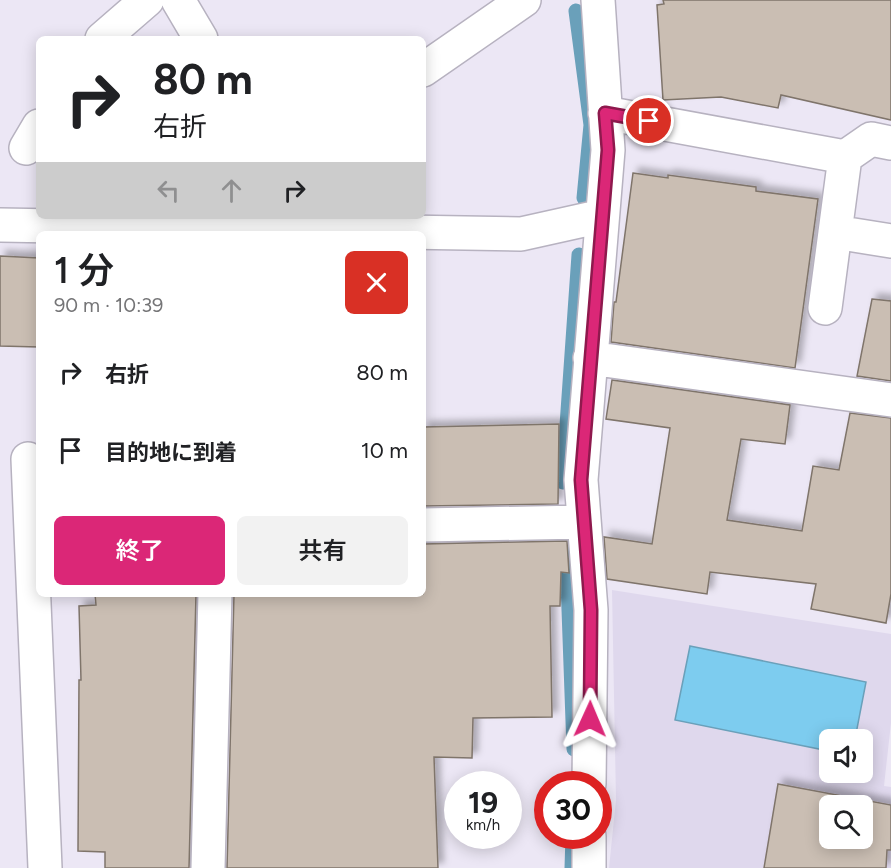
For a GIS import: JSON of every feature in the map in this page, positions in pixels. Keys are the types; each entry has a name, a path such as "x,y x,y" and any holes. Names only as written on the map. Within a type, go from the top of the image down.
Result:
{"street":[{"path":"105,36 147,0"},
{"path":"178,0 199,36"},
{"path":"426,68 524,0"},
{"path":"589,771 591,610 581,480 608,150 598,0"},
{"path":"605,113 845,157 872,139 891,143"},
{"path":"825,308 845,157"},
{"path":"426,232 521,234 602,216"},
{"path":"0,225 347,231"},
{"path":"835,232 891,241"},
{"path":"590,358 891,399"},
{"path":"28,459 45,868"},
{"path":"426,525 583,522"},
{"path":"208,868 215,597"},
{"path":"589,849 589,868"}],"shaded area":[{"path":"612,590 891,634 891,723 884,786 891,787 891,868 609,868 616,800"}],"water":[{"path":"690,646 866,682 857,729 819,729 819,749 675,720"}],"building":[{"path":"663,0 891,0 891,120 781,95 778,108 721,97 663,100 657,5 664,4"},
{"path":"633,173 668,178 668,175 756,187 756,191 818,199 795,368 611,342 614,302 616,302"},
{"path":"0,256 36,258 36,347 0,346"},
{"path":"872,299 891,301 891,381 857,376"},
{"path":"612,380 790,405 785,444 741,439 727,520 802,531 813,466 839,470 850,413 891,418 891,594 886,623 811,609 816,584 710,572 707,594 607,579 604,537 652,544 670,428 606,419"},
{"path":"559,424 558,504 426,506 426,427"},
{"path":"567,541 569,573 561,572 560,606 550,606 552,717 473,718 472,758 434,757 438,868 227,868 234,597 426,597 426,544"},
{"path":"95,597 196,597 189,868 105,868 105,852 78,851 79,680 81,680 79,606 96,605"},
{"path":"778,784 837,795 819,795 819,849 873,849 873,802 891,805 891,850 887,850 886,868 764,868"}],"waterway":[{"path":"576,11 591,125 584,198"},
{"path":"563,482 579,255"},
{"path":"567,554 574,749"},
{"path":"572,868 573,849"}],"route":[{"path":"590,719 591,610 581,480 608,150 605,113 649,121"}]}
